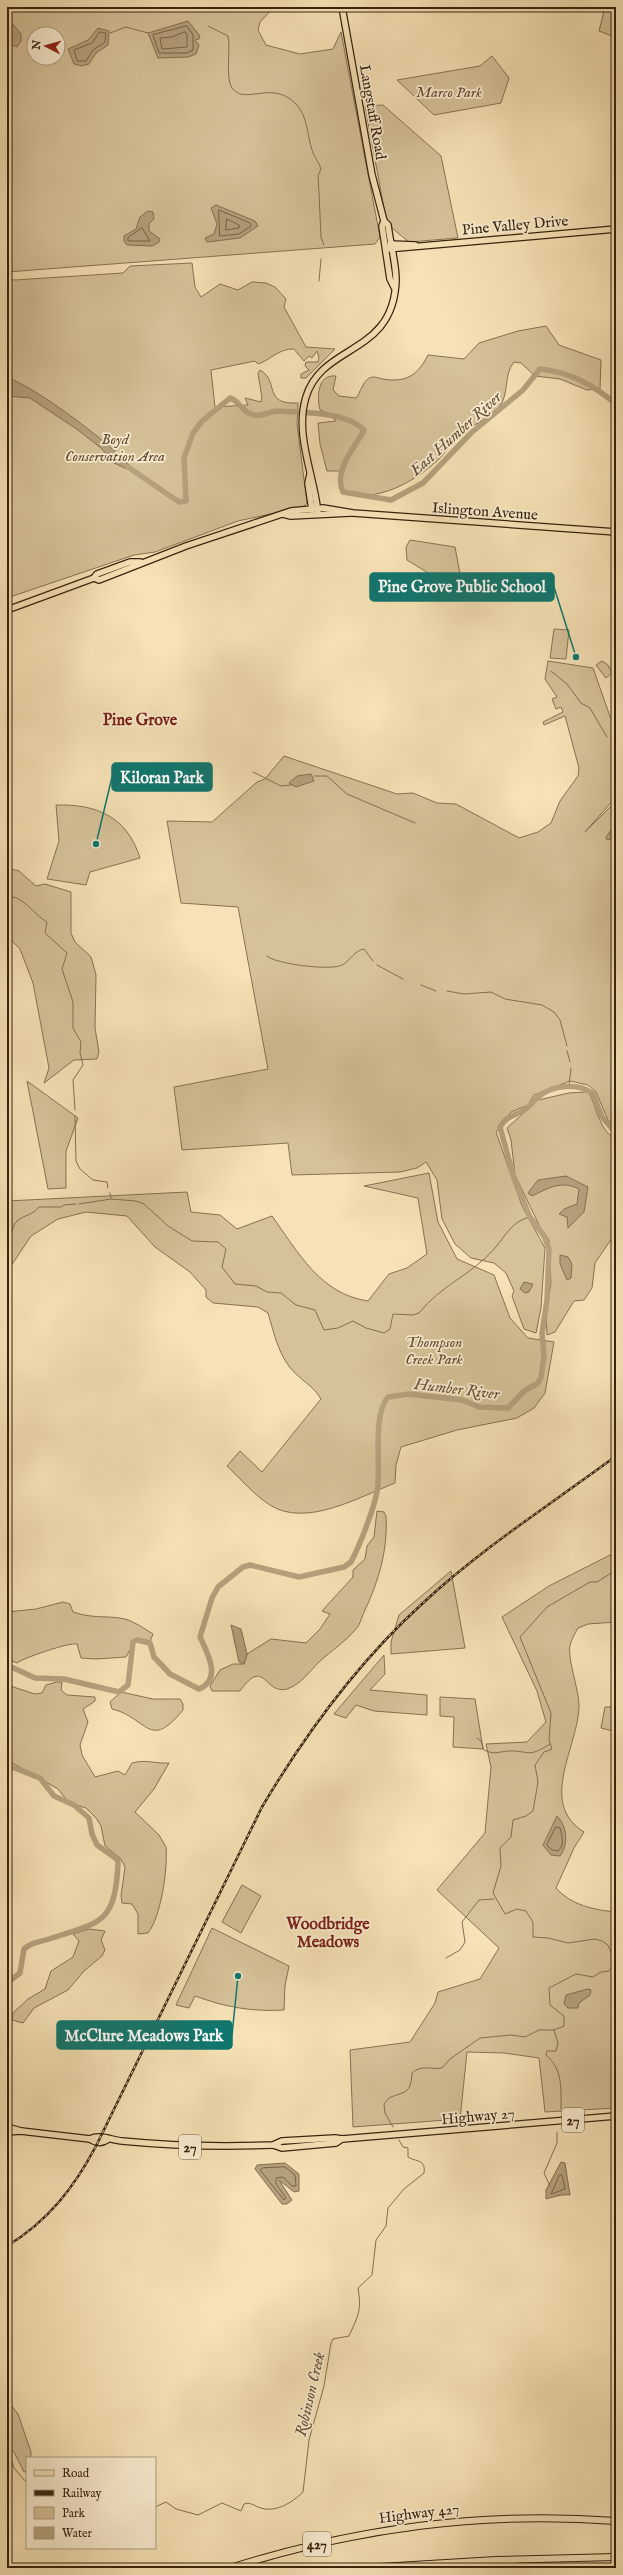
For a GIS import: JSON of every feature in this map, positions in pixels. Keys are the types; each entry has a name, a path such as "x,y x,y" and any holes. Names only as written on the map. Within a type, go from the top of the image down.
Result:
{"highway":[{"name":"Highway 427","path":"230,2568 292,2549 399,2528 524,2517 616,2520"},
{"path":"362,2568 496,2560 616,2557"},
{"path":"496,2560 518,2566 562,2568"}],"main road":[{"name":"Langstaff Road","path":"315,511 314,481 310,473 303,429 303,410 308,392 327,365 373,336 390,309 394,288 390,279 389,247 372,175 342,7"},
{"name":"Pine Valley Drive","path":"389,247 616,229"},
{"name":"Islington Avenue","path":"7,610 94,578 99,580 142,562 283,514 339,509 353,513 616,532"},
{"name":"Highway 27","path":"7,2132 21,2131 90,2138 94,2142 103,2143 107,2140 190,2147 273,2145 282,2148 336,2143 342,2139 616,2116"},
{"name":"Highway 27","path":"7,2127 21,2131"}],"green space":[{"path":"7,7 274,7 260,22 258,30 266,45 300,54 333,49 341,32 380,237 375,244 7,272"},
{"path":"605,7 616,7 616,62 612,36 599,31"},
{"name":"Marco Park","path":"492,56 509,78 501,103 434,115 397,80 480,66"},
{"path":"383,105 441,156 458,238 409,242 387,224 365,106"},
{"name":"Boyd Conservation Area","path":"192,263 195,287 201,297 220,284 238,290 252,282 266,283 275,287 286,299 284,307 306,347 335,349 306,378 301,378 301,374 309,370 305,366 306,362 318,362 319,358 317,351 312,358 309,356 304,361 294,349 289,349 284,350 258,364 255,361 211,370 215,407 248,405 245,398 261,402 262,398 258,373 260,370 269,380 275,396 287,403 298,403 297,424 307,503 303,507 238,521 155,552 134,555 7,598 7,279 15,280 123,273 130,266"},
{"path":"546,326 559,345 601,360 600,389 587,390 560,379 535,376 521,363 514,362 509,373 502,402 499,407 486,418 459,433 453,439 442,456 433,465 409,481 382,493 368,495 355,494 343,489 341,471 327,471 320,444 318,423 336,421 329,414 320,410 319,393 325,379 330,376 336,376 333,390 339,396 356,398 366,380 375,377 398,380 410,376 420,368 428,355 464,359 479,343 518,331"},
{"path":"410,540 455,547 461,579 455,581 458,591 407,560 406,547"},
{"path":"554,629 569,630 566,659 550,658"},
{"path":"548,661 593,668 612,722 616,726 616,797 585,832 616,801 616,1128 608,1120 596,1092 588,1085 570,1081 534,1095 528,1105 511,1112 496,1132 522,1206 545,1248 541,1308 536,1333 524,1329 512,1296 514,1291 506,1273 494,1263 471,1258 455,1244 442,1219 437,1180 426,1162 417,1168 400,1172 292,1175 288,1143 182,1150 174,1087 268,1069 238,907 181,903 167,821 212,822 257,782 265,779 284,756 397,794 413,793 437,803 456,804 519,838 538,832 551,823 560,801 578,776 579,768 565,716 544,725 543,722 563,712 561,707 556,709 552,699 557,697 545,679"},
{"path":"602,661 608,665 612,673 606,678 596,665"},
{"path":"56,805 84,807 97,810 108,815 127,832 140,858 90,872 86,885 47,879 59,841"},
{"path":"7,868 19,871 36,886 45,884 71,892 71,933 75,942 91,957 96,975 95,1028 99,1052 97,1059 74,1060 44,1083 49,1068 33,983 20,949 7,936"},
{"path":"27,1081 78,1118 66,1151 66,1188 48,1189"},
{"path":"587,1092 590,1095 606,1131 616,1139 616,1232 595,1263 592,1288 584,1300 574,1301 555,1332 547,1335 546,1314 551,1283 549,1240 540,1227 515,1175 511,1140 507,1128 538,1100 569,1093"},
{"name":"Thompson Creek Park","path":"429,1173 438,1222 457,1259 494,1275 510,1318 528,1338 554,1342 545,1393 534,1408 517,1418 457,1430 401,1447 396,1465 395,1483 349,1502 316,1512 300,1513 284,1511 270,1505 253,1492 227,1466 240,1451 262,1472 321,1399 312,1388 289,1367 281,1353 268,1313 258,1307 213,1303 206,1297 206,1290 190,1272 155,1247 127,1216 86,1212 58,1219 31,1236 7,1272 7,1201 187,1192 191,1212 220,1215 237,1229 272,1216 301,1257 323,1281 336,1290 351,1297 368,1301 389,1274 407,1268 427,1254 418,1198 364,1186"},
{"path":"377,1511 384,1512 386,1516 386,1540 382,1564 359,1625 352,1633 292,1687 287,1689 279,1689 273,1687 260,1677 255,1677 248,1681 240,1691 212,1691 210,1686 220,1670 233,1664 244,1664 247,1654 271,1639 306,1643 320,1629 330,1614 322,1611 353,1577 353,1570 365,1559 367,1546 374,1537"},
{"path":"616,1552 616,1622 588,1624 578,1628 570,1645 570,1658 579,1705 577,1721 564,1773 562,1790 563,1806 570,1820 584,1832 574,1848 556,1888 569,1899 583,1906 616,1912 616,2108 545,2112 539,2058 504,2053 467,2052 460,2119 353,2127 350,2050 410,2042 435,2003 438,1992 480,1979 499,1948 437,1890 485,1833 491,1767 486,1744 527,1742 546,1722 537,1691 502,1617 549,1586"},
{"path":"451,1571 465,1648 391,1654 391,1642 399,1615"},
{"path":"63,1602 70,1604 73,1612 93,1616 125,1619 132,1622 153,1634 149,1644 141,1639 136,1639 126,1657 96,1659 81,1658 77,1644 73,1644 47,1651 17,1663 7,1659 7,1612 36,1609"},
{"path":"384,1655 385,1674 370,1690 427,1695 427,1715 374,1711 356,1705 346,1718 334,1714"},
{"path":"62,1682 61,1690 67,1695 95,1697 95,1701 83,1709 88,1722 80,1745 82,1755 95,1777 118,1771 125,1775 132,1763 137,1762 169,1763 154,1789 135,1812 159,1835 166,1847 166,1867 163,1892 157,1916 148,1933 138,1934 138,1914 132,1904 122,1903 121,1896 125,1867 121,1859 105,1846 101,1826 96,1818 86,1808 69,1803 58,1789 7,1760 7,1685 35,1694 42,1693 46,1685"},
{"path":"121,1692 153,1699 180,1699 183,1704 183,1710 172,1722 162,1729 155,1730 148,1728 124,1713 112,1709 110,1702"},
{"path":"440,1697 475,1699 483,1749 453,1747 454,1717 440,1716"},
{"path":"605,1707 616,1707 616,1732 601,1728"},
{"path":"242,1885 261,1896 241,1933 222,1922"},
{"path":"212,1928 289,1966 285,1986 284,2010 239,2008 195,1996 189,2008 176,2005"},
{"path":"89,1929 105,1931 101,1940 105,1950 102,1956 84,1971 68,1990 34,2008 23,2023 12,2020 13,2013 28,1999 45,1989 51,1971 73,1957 79,1941 73,1934"},
{"path":"7,2400 18,2414 31,2452 31,2457 26,2457 26,2471 24,2472 14,2452 7,2448"}],"water":[{"path":"7,17 21,34 21,41 17,47 7,43"},
{"path":"188,21 200,36 199,39 195,40 199,45 196,54 188,57 158,58 148,33"},
{"path":"98,28 109,31 108,45 96,53 89,64 82,66 74,64 68,49 88,40"},
{"path":"216,205 255,221 258,226 240,238 207,242 205,238 214,234 217,224 211,208"},
{"path":"148,211 153,212 154,219 149,224 149,231 160,239 159,242 152,246 127,245 124,241 124,236 136,229 140,217"},
{"path":"7,378 18,382 35,392 75,419 113,450 134,472 114,463 101,448 78,430 30,398 7,396"},
{"path":"311,774 314,781 296,787 289,783 297,776"},
{"path":"616,824 616,838 607,840 606,837"},
{"path":"566,1176 588,1187 584,1212 568,1228 567,1217 559,1214 564,1209 577,1204 579,1189 573,1186 561,1185 532,1196 528,1193 538,1180"},
{"path":"560,1255 568,1257 572,1264 571,1278 567,1280 560,1264"},
{"path":"524,1282 533,1284 529,1292 525,1293 520,1289"},
{"path":"231,1625 241,1629 247,1654 244,1664 239,1662"},
{"path":"557,1816 563,1825 566,1835 565,1846 560,1856 551,1855 543,1845"},
{"path":"588,1989 591,1990 590,1995 579,2003 578,2008 568,2008 564,2004 566,1995"},
{"path":"561,2162 565,2163 570,2195 561,2195 546,2199 546,2190"},
{"path":"285,2163 299,2174 299,2191 294,2192 279,2180 292,2200 287,2204 282,2204 255,2169 257,2165"}],"waterway":[{"path":"614,7 616,28"},
{"path":"208,26 228,36 228,71 232,88 237,93 244,95 278,93 287,97 300,109 307,126 312,150 321,169 318,176 321,237 324,245"},
{"path":"110,33 126,27 148,33"},
{"path":"319,281 321,259"},
{"name":"East Humber River","path":"128,467 179,502 186,501 184,458 193,433 202,421 230,398 244,410 254,415 278,411 324,414 346,419 356,424 364,430 350,452 343,468 341,476 343,492 391,500 423,483 471,433 523,390 540,369 561,373 581,380 616,404"},
{"path":"551,671 567,684 581,703 590,708 607,737"},
{"path":"253,772 281,786 291,785"},
{"path":"314,776 327,776 347,794 415,823"},
{"path":"7,896 23,902 47,922 45,933 67,953 62,969 73,1002 73,1028 81,1042 80,1053 83,1065 73,1080 75,1110"},
{"path":"267,956 281,962 303,966 336,967 342,965 358,951 364,949 373,961"},
{"path":"377,965 403,979"},
{"path":"421,985 436,991"},
{"path":"447,991 464,994 491,992 505,999 542,1005 554,1012 560,1020 567,1046"},
{"path":"567,1051 570,1062"},
{"path":"569,1086 571,1068"},
{"name":"Humber River","path":"7,1665 35,1678 64,1679 119,1692 128,1685 133,1642 137,1640 150,1643 154,1657 170,1674 199,1689 206,1685 212,1673 209,1658 200,1637 212,1598 218,1587 243,1567 250,1565 299,1577 344,1567 351,1562 368,1523 375,1501 378,1484 378,1439 380,1415 383,1405 388,1397 409,1394 462,1400 479,1407 508,1408 524,1391 538,1383 541,1377 544,1357 542,1334 547,1300 549,1249 544,1236 530,1217 514,1178 500,1127 502,1123 508,1118 526,1109 544,1093 565,1086 580,1088 593,1094 602,1117 616,1133"},
{"path":"75,1116 76,1161 80,1169 93,1180 107,1182 108,1188"},
{"path":"110,1193 111,1198"},
{"path":"79,1204 111,1199 136,1201 144,1204 168,1226 192,1241 218,1242 226,1249 222,1267 235,1284 256,1286 267,1292 281,1293 296,1305 315,1310 324,1330 338,1328 353,1321 366,1328 384,1333 390,1329 393,1314 413,1315 419,1313 446,1287 486,1257 514,1225 530,1217"},
{"path":"7,1248 13,1227 20,1219 34,1212 39,1207 61,1207 64,1205 76,1204"},
{"name":"Robinson Creek","path":"393,2127 385,2113 384,2104 389,2098 403,2093 408,2089 412,2073 416,2070 423,2068 442,2068 450,2059 480,2038 511,2035 525,2037 539,2030 554,2030 564,2026 564,2016 550,2005 549,1988 576,1974 593,1977 601,1972 609,1971 615,1963 608,1945 602,1941 595,1939 568,1943 548,1938 533,1937 533,1922 526,1911 517,1909 505,1914 493,1893 501,1866 500,1848 511,1837 513,1820 526,1816 533,1811 538,1782 535,1765 544,1752 552,1749 549,1740 551,1713 520,1637 547,1607 590,1582 597,1582 616,1570"},
{"path":"477,1738 481,1741 484,1750 493,1753 508,1751 532,1753 550,1744"},
{"name":"Humber River","path":"7,1765 40,1778 54,1796 74,1805 89,1818 92,1834 97,1845 118,1860 113,1899 102,1918 81,1929 27,1946 24,1949 20,1973 7,1983"},
{"path":"446,1958 460,1950 465,1942 462,1922 479,1900 494,1899"},
{"path":"554,2030 558,2043 556,2051 547,2051 546,2055 556,2067 560,2080 561,2109"},
{"path":"550,2186 544,2173 557,2143 557,2132"},
{"name":"Robinson Creek","path":"156,2507 166,2502 176,2509 198,2515 222,2503 241,2511 244,2504 248,2503 264,2509 270,2509 282,2506 294,2500 303,2492 309,2440 324,2386 331,2343 333,2339 349,2336 355,2323 360,2302 358,2288 372,2275 376,2240 386,2226 388,2208 404,2189 424,2173 422,2163 408,2157 408,2148 403,2147 399,2140"},
{"name":"Robinson Creek","path":"7,2446 14,2468 26,2482"}],"railway":[{"path":"7,2246 21,2237 47,2215 69,2190 88,2161 262,1807 297,1751 355,1673 399,1626 446,1583 517,1527 616,1456"}],"place":[{"name":"Pine Grove Public School","path":"576,657"},
{"name":"Kiloran Park","path":"96,844"},
{"name":"McClure Meadows Park","path":"238,1976"}],"district":[{"name":"Pine Grove","path":"140,719"},
{"name":"Woodbridge Meadows","path":"328,1932"}]}
